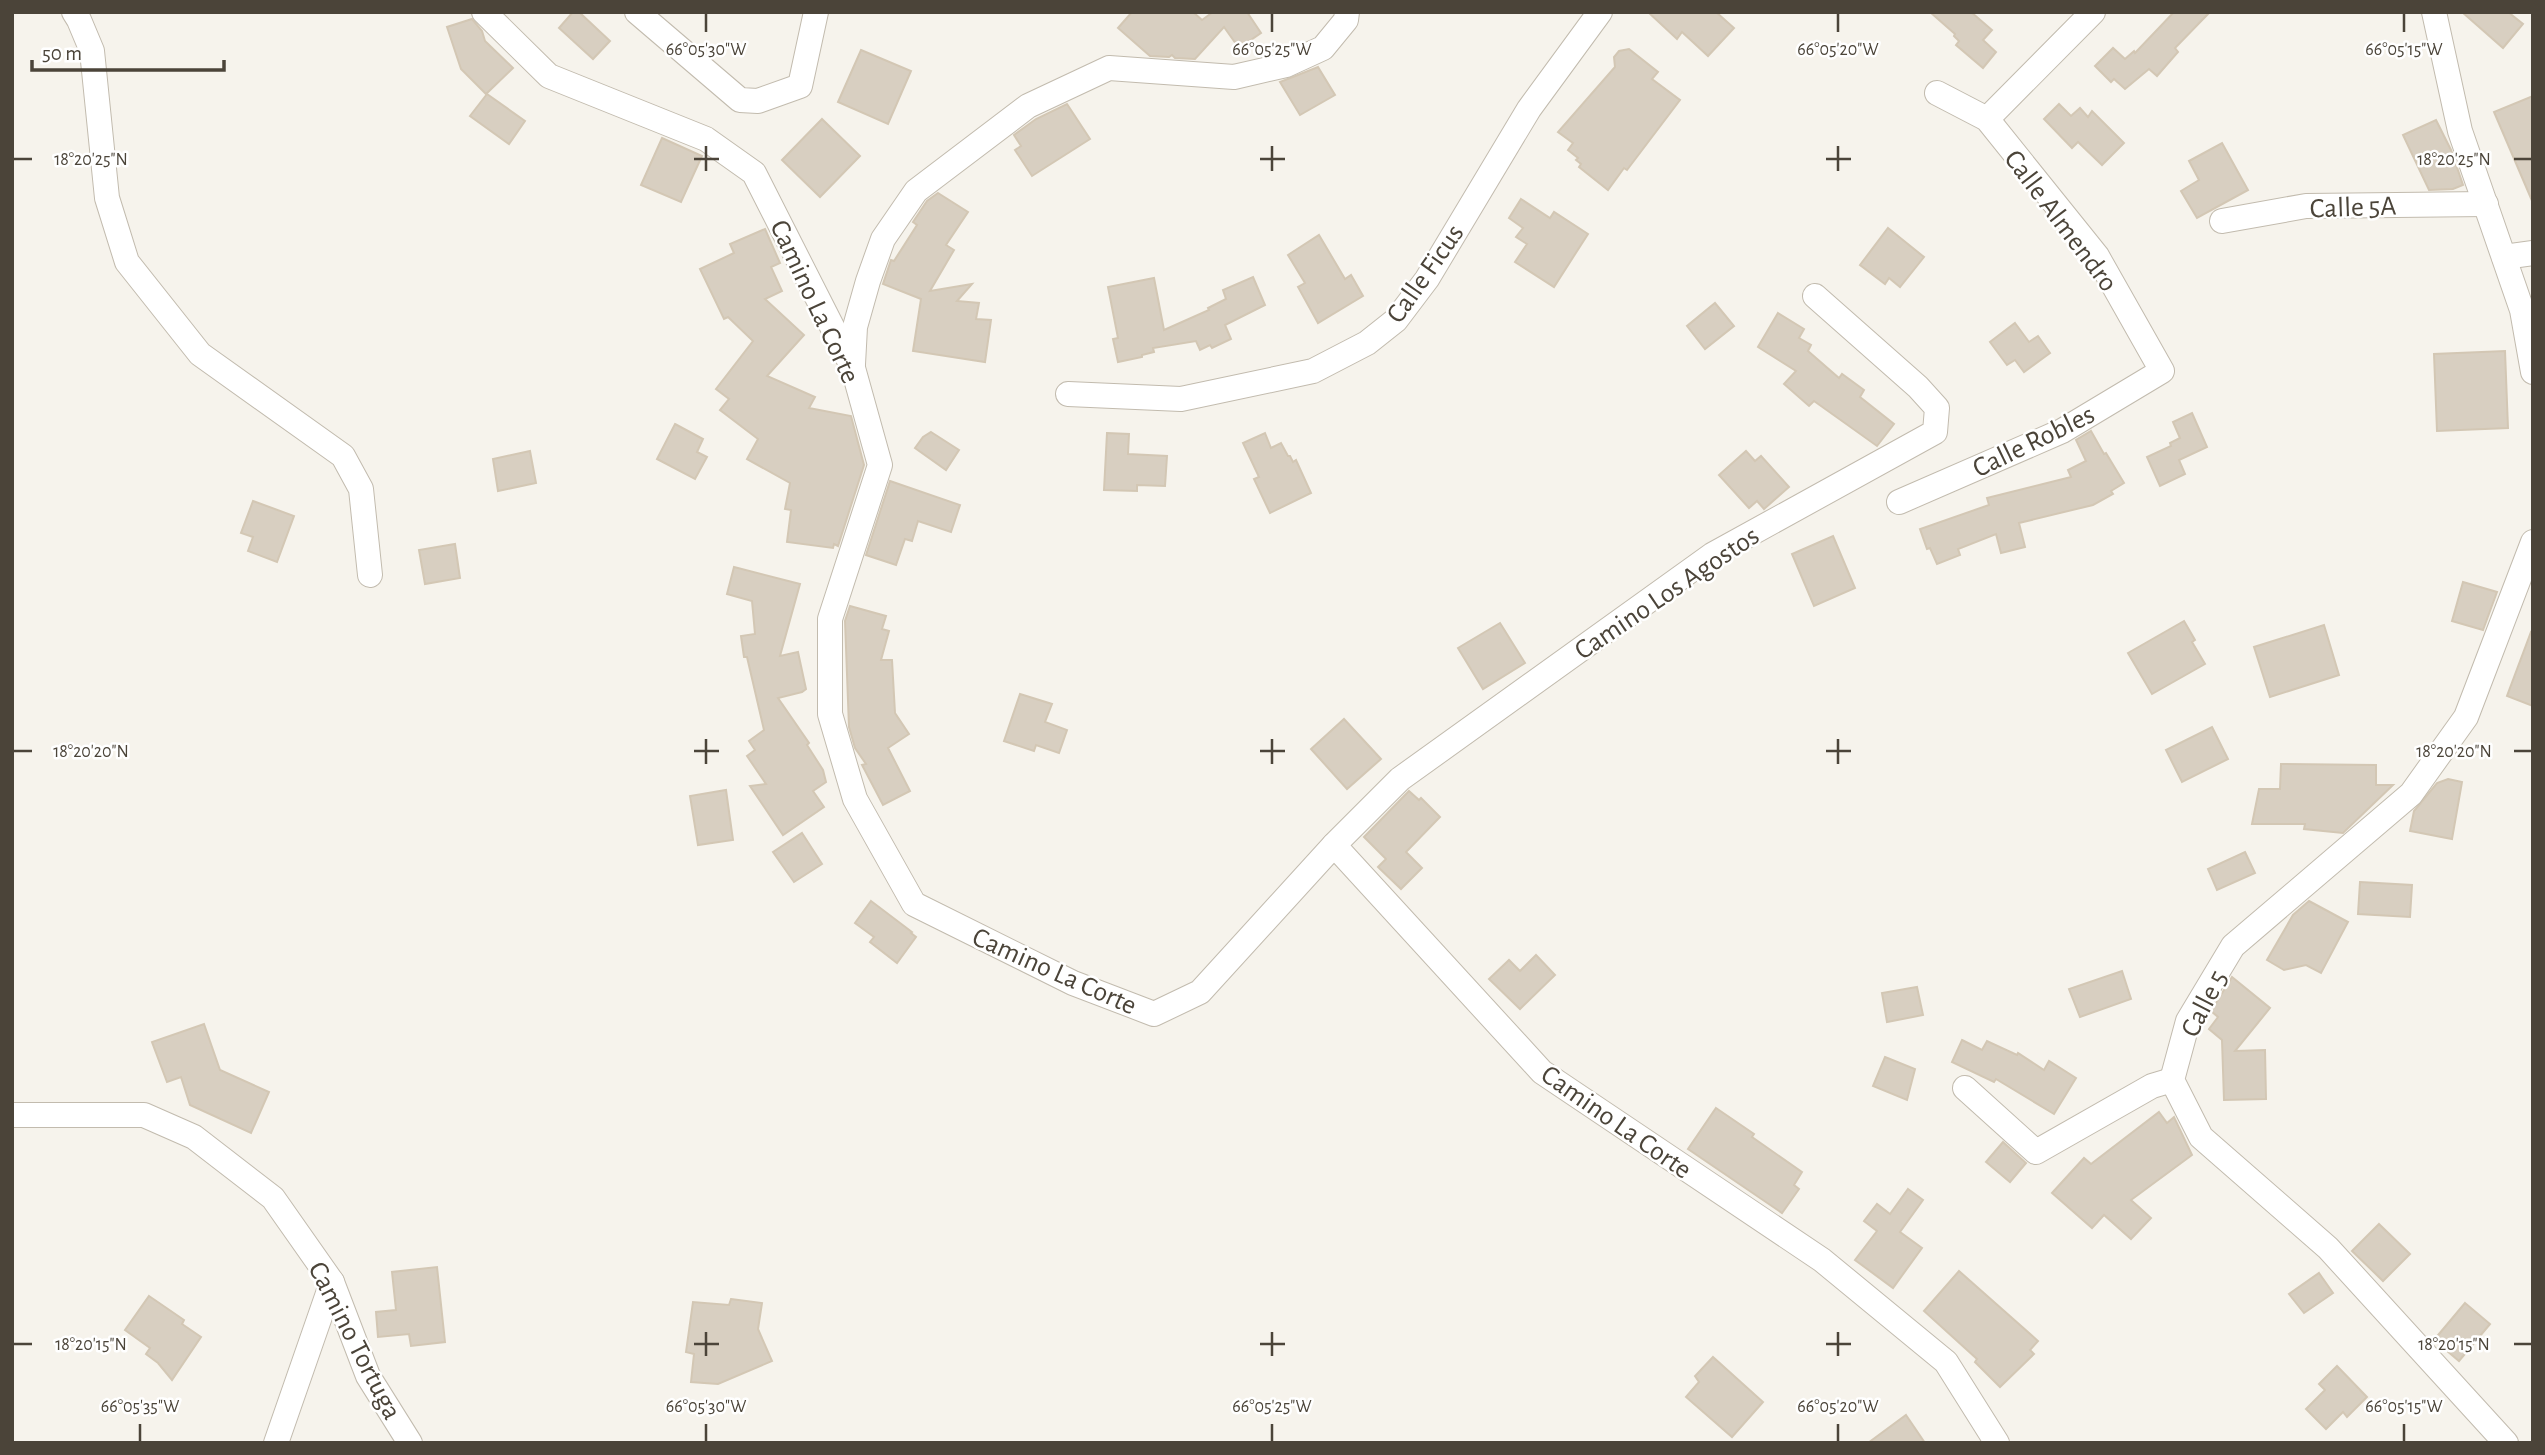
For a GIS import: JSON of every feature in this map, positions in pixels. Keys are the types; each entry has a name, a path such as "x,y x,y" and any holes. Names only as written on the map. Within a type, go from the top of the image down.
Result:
{"street":[{"path":"74,12 92,51 107,198 127,262 200,354 343,456 361,489 370,575"},
{"name":"Camino La Corte","path":"484,12 549,76 706,139 754,173 853,368 880,465 831,619 830,714 855,799 914,904 1073,984 1154,1014 1200,992 1334,845 1542,1072 1822,1260 1945,1362 1997,1443"},
{"path":"637,12 740,100 758,101 800,86 816,12"},
{"path":"853,368 855,327 883,239 916,191 1028,106 1109,68 1234,77 1286,65 1323,48 1346,20 1347,12"},
{"name":"Calle Ficus","path":"1069,394 1181,399 1313,371 1367,343 1396,320 1427,279 1529,109 1600,12"},
{"path":"1987,119 2093,12"},
{"path":"2434,12 2460,131 2522,310 2533,372"},
{"name":"Calle Almendro","path":"1937,93 1987,119 2097,256 2162,371"},
{"name":"Calle 5A","path":"2222,221 2306,206 2486,204"},
{"path":"2504,257 2533,253"},
{"name":"Camino Los Agostos","path":"1334,845 1400,779 1712,555 1935,432 1937,408 1918,387 1815,296"},
{"name":"Calle Robles","path":"1899,502 2062,431 2162,371"},
{"name":"Calle 5","path":"2172,1080 2188,1021 2233,946 2411,794 2466,717 2533,541"},
{"path":"1965,1088 2036,1152 2152,1086 2172,1080 2201,1137 2328,1248 2506,1443"},
{"name":"Camino Tortuga","path":"12,1115 144,1115 194,1137 273,1198 332,1282 368,1376 410,1443"},
{"path":"276,1443 332,1282"}],"building":[{"path":"573,12 579,12 610,41 593,59 559,28"},
{"path":"1132,12 1193,12 1202,20 1213,12 1247,12 1261,33 1239,48 1224,27 1195,59 1175,58 1172,55 1150,56 1118,28"},
{"path":"1648,12 1716,12 1734,28 1708,56 1682,32 1677,39"},
{"path":"1930,12 1971,12 1992,30 1983,40 1996,52 1983,68 1956,45 1959,41 1955,34"},
{"path":"2174,12 2210,12 2175,48 2178,52 2157,76 2149,69 2125,89 2114,79 2111,82 2095,66 2113,48 2125,59 2134,51 2135,53"},
{"path":"2462,12 2508,12 2523,24 2503,48"},
{"path":"472,19 482,31 485,41 513,68 486,94 461,69 447,27"},
{"path":"1629,49 1658,72 1652,79 1680,100 1627,170 1624,168 1608,190 1579,167 1581,164 1576,160 1578,158 1568,150 1573,143 1558,132 1615,67 1614,57 1619,51"},
{"path":"861,50 911,71 888,124 838,102"},
{"path":"1318,67 1335,95 1300,115 1280,82"},
{"path":"487,94 525,121 509,144 470,116"},
{"path":"2533,96 2533,203 2494,112"},
{"path":"1067,104 1090,139 1032,176 1015,150 1021,146 1014,135 1036,119"},
{"path":"2059,104 2071,116 2080,108 2088,117 2092,111 2124,143 2102,165 2078,142 2072,148 2044,119"},
{"path":"822,119 860,156 820,197 782,160"},
{"path":"2436,120 2451,150 2463,185 2453,189 2429,190 2403,135"},
{"path":"662,138 702,156 681,202 641,185"},
{"path":"2222,143 2248,190 2197,218 2181,191 2199,180 2189,161"},
{"path":"938,193 968,212 946,245 954,250 930,291 972,284 957,301 979,303 976,319 991,320 985,362 913,351 921,299 883,284 891,260 894,261 917,225 913,222 927,201"},
{"path":"1521,199 1550,218 1554,212 1588,234 1554,287 1515,262 1527,244 1516,237 1523,228 1509,218"},
{"path":"1888,228 1924,257 1900,287 1889,278 1885,284 1860,265"},
{"path":"765,229 780,263 771,267 782,291 765,299 804,335 767,376 815,397 809,408 851,416 864,465 838,546 834,544 833,548 787,542 791,510 785,509 790,483 747,459 758,439 720,410 729,399 716,389 753,341 728,317 724,319 700,269 734,253 730,244"},
{"path":"1319,235 1345,279 1351,275 1363,296 1318,323 1298,287 1305,283 1288,255"},
{"path":"1253,277 1265,305 1225,325 1231,339 1212,348 1210,345 1200,350 1196,341 1153,348 1154,352 1142,357 1118,362 1113,339 1118,338 1108,287 1154,278 1164,330 1209,310 1208,308 1226,299 1223,290"},
{"path":"1715,303 1734,326 1705,349 1687,326"},
{"path":"1778,313 1804,329 1799,338 1811,345 1808,351 1839,378 1842,374 1864,390 1860,397 1894,424 1877,446 1814,401 1809,406 1784,384 1796,371 1758,347"},
{"path":"2015,323 2029,342 2038,336 2050,353 2024,372 2015,360 2007,365 1990,342"},
{"path":"2505,351 2508,428 2437,431 2434,354"},
{"path":"2192,413 2207,447 2179,460 2185,474 2160,486 2147,457 2171,446 2170,443 2180,438 2173,422"},
{"path":"675,424 703,439 697,452 707,457 695,479 657,459"},
{"path":"2091,431 2124,483 2111,491 2113,494 2093,505 2019,523 2025,547 2001,553 1996,534 1958,549 1960,555 1937,564 1930,548 1927,549 1920,529 1989,505 1987,498 2071,477 2068,470 2086,461 2076,440"},
{"path":"931,432 959,450 946,470 915,448 923,437"},
{"path":"1107,433 1129,434 1128,454 1167,456 1165,486 1137,485 1137,491 1104,490"},
{"path":"1265,433 1271,448 1281,443 1293,462 1296,460 1311,493 1270,513 1254,479 1259,477 1243,443"},
{"path":"530,451 536,483 498,491 493,459"},
{"path":"1746,451 1755,461 1761,456 1789,487 1764,509 1757,501 1749,508 1719,475"},
{"path":"890,481 960,505 951,532 918,521 912,541 905,539 896,565 866,555"},
{"path":"253,501 294,516 277,562 248,551 253,537 241,533"},
{"path":"1833,536 1855,588 1814,606 1792,554"},
{"path":"455,544 460,578 425,584 419,550"},
{"path":"734,567 800,584 780,656 798,652 806,689 778,698 809,743 807,745 823,770 826,782 813,791 824,807 783,835 750,786 766,784 747,756 755,750 749,741 764,730 741,636 755,634 752,601 727,594"},
{"path":"2463,582 2497,592 2483,630 2452,621"},
{"path":"850,606 886,616 882,629 889,631 881,660 892,660 895,713 909,734 888,748 910,791 883,805 862,765 866,764 855,748 849,727 845,621"},
{"path":"2184,621 2205,664 2152,694 2128,653"},
{"path":"1500,623 1525,663 1483,689 1458,648"},
{"path":"2324,625 2339,675 2270,697 2254,647"},
{"path":"2531,632 2533,633 2533,706 2507,696"},
{"path":"1020,694 1052,704 1045,722 1067,730 1059,753 1036,745 1034,751 1004,741"},
{"path":"1344,719 1381,759 1347,789 1311,749"},
{"path":"2212,727 2228,759 2182,782 2166,750"},
{"path":"2281,764 2376,765 2376,785 2393,785 2343,833 2304,829 2305,824 2252,824 2259,789 2280,789"},
{"path":"2448,779 2462,782 2452,839 2410,831 2414,811 2437,783"},
{"path":"726,790 733,840 698,845 690,796"},
{"path":"1409,791 1419,800 1421,798 1440,817 1406,852 1422,868 1401,889 1378,867 1386,859 1364,837"},
{"path":"802,833 822,864 794,882 773,852"},
{"path":"2245,852 2255,873 2217,890 2208,869"},
{"path":"2360,882 2412,885 2410,917 2358,914"},
{"path":"871,901 916,937 897,963 870,942 874,937 855,923"},
{"path":"2309,901 2348,922 2321,973 2306,965 2284,970 2267,960 2293,915"},
{"path":"1536,955 1555,975 1520,1009 1489,979 1509,960 1520,971"},
{"path":"2122,971 2131,999 2080,1017 2069,989"},
{"path":"2232,977 2270,1008 2235,1051 2265,1050 2266,1099 2224,1100 2222,1040 2209,1029 2218,1017 2211,1011"},
{"path":"1917,987 1923,1015 1887,1022 1882,993"},
{"path":"204,1024 220,1070 269,1092 251,1133 190,1105 181,1077 167,1082 152,1042"},
{"path":"1962,1040 1982,1050 1987,1041 2017,1055 2018,1053 2044,1070 2049,1061 2076,1078 2054,1114 1996,1079 1994,1082 1952,1062"},
{"path":"1885,1057 1915,1069 1907,1100 1873,1086"},
{"path":"1716,1108 1802,1172 1794,1185 1799,1189 1782,1213 1688,1149"},
{"path":"2159,1112 2167,1123 2174,1117 2192,1155 2131,1200 2151,1218 2131,1239 2104,1215 2092,1228 2052,1193 2084,1158 2091,1164"},
{"path":"2003,1142 2026,1163 2010,1182 1986,1162"},
{"path":"1908,1189 1923,1200 1900,1232 1922,1248 1893,1288 1855,1260 1877,1231 1864,1221 1877,1204 1890,1214"},
{"path":"2379,1224 2410,1254 2383,1281 2352,1251"},
{"path":"437,1267 445,1342 411,1346 409,1334 378,1337 376,1312 396,1310 392,1272"},
{"path":"1959,1271 2038,1341 2030,1350 2034,1354 2000,1387 1975,1362 1977,1359 1924,1311"},
{"path":"2319,1273 2333,1293 2304,1313 2289,1294"},
{"path":"149,1296 184,1320 182,1324 201,1337 172,1380 158,1363 146,1354 150,1348 125,1330"},
{"path":"731,1299 762,1303 758,1329 772,1361 718,1384 691,1382 694,1354 686,1352 693,1302 729,1305"},
{"path":"2465,1303 2490,1324 2459,1361 2434,1340"},
{"path":"1713,1357 1763,1402 1732,1437 1686,1397 1699,1382 1695,1376"},
{"path":"2337,1366 2367,1397 2347,1417 2343,1412 2326,1429 2306,1409 2325,1390 2319,1384"},
{"path":"1906,1415 1925,1443 1868,1443"}]}
